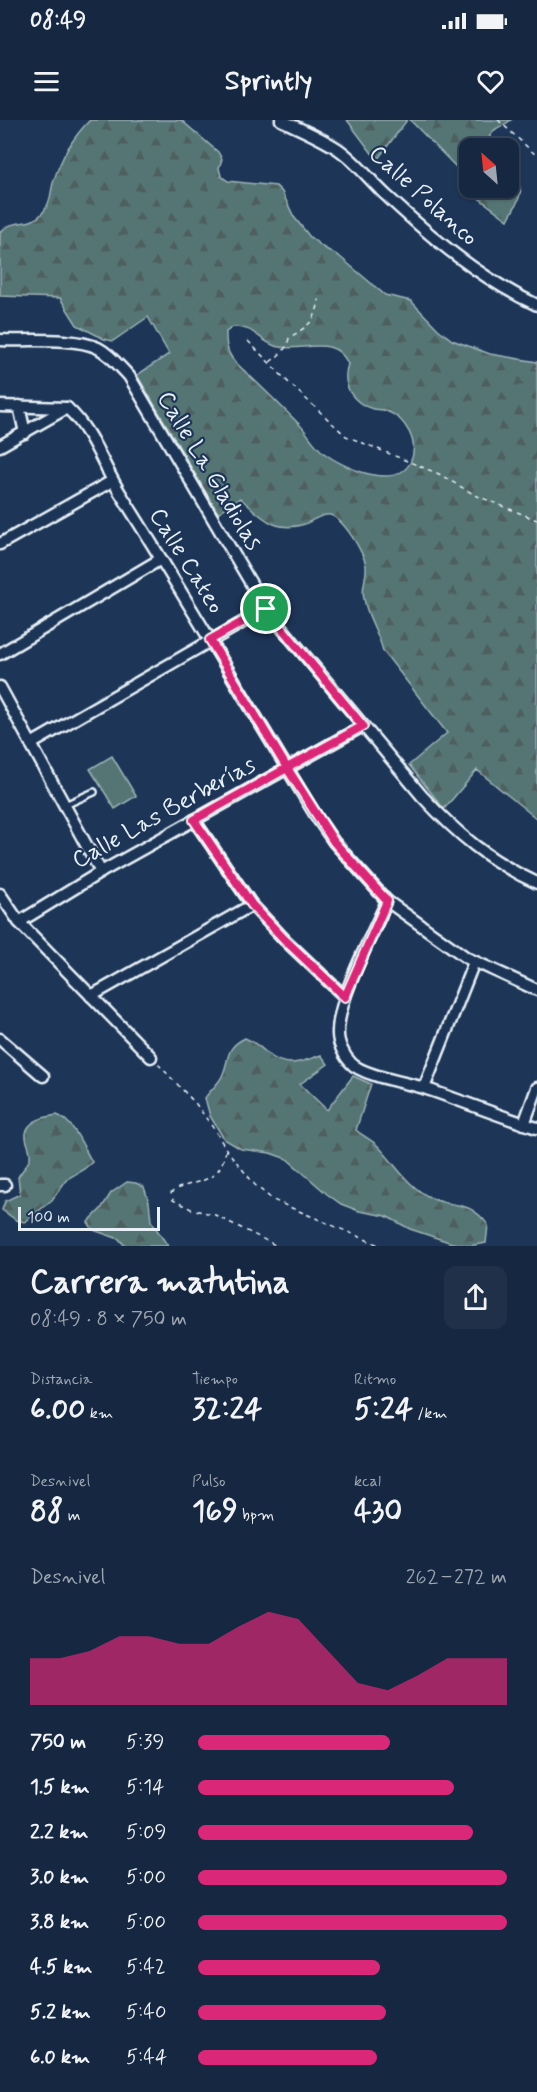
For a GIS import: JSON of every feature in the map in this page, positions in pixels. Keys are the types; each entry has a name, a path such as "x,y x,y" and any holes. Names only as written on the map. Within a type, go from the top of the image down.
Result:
{"street":[{"name":"Calle Polanco","path":"280,120 339,150 448,250 497,284 537,305"},
{"name":"Calle La Gladiolas","path":"0,340 82,343 99,349 116,362 129,376 266,609 447,823 508,870 537,883"},
{"path":"0,406 67,408"},
{"path":"19,406 25,433"},
{"path":"0,446 67,408"},
{"name":"Calle Cateo","path":"67,408 83,425 112,481 334,842 387,901 411,919 474,962 537,990"},
{"path":"0,544 112,481"},
{"path":"0,654 161,559"},
{"path":"31,744 266,609"},
{"path":"0,687 101,872"},
{"name":"Calle Las Berberías","path":"19,922 101,872 363,726"},
{"path":"194,820 252,905 345,997"},
{"path":"0,894 19,922 151,1057"},
{"path":"387,901 345,997 338,1031 339,1041 351,1064 362,1070 424,1088 463,1104 537,1128"},
{"path":"91,996 252,905"},
{"path":"424,1088 474,962"},
{"path":"0,1040 42,1076"},
{"path":"524,1124 537,1088"}],"lane":[{"path":"64,805 94,792"}],"path":[{"path":"498,120 537,156"},
{"path":"270,363 283,352 288,345 289,338 314,319 319,299"},
{"path":"248,341 346,436 439,474 475,495 537,520"},
{"path":"151,1057 196,1104 226,1149 255,1185 273,1200 381,1246"},
{"path":"226,1149 219,1172 212,1179 176,1189 171,1193 173,1200 184,1206 215,1215 277,1246"}],"green space":[{"path":"90,120 181,120 218,152 222,159 219,168 221,176 228,181 276,186 282,192 294,217 310,237 339,256 385,295 411,301 452,340 490,354 537,362 537,819 477,770 444,809 409,765 447,733 383,651 365,603 363,592 366,567 357,544 345,527 332,516 326,515 305,524 285,527 262,517 240,498 218,513 137,375 169,354 148,317 113,341 104,339 77,325 60,298 0,296 0,232 6,227 33,220 44,211 60,164 73,140","holes":["233,327 240,327 275,346 284,348 325,346 342,354 348,364 347,386 354,398 373,409 393,414 405,425 413,447 410,463 402,471 381,476 355,470 324,453 301,426 232,358 227,349 226,332"]},
{"path":"347,120 407,120 377,160"},
{"path":"410,120 511,120 494,130 490,138 459,138 459,171"},
{"path":"479,198 519,198 508,220"},
{"path":"112,756 136,796 115,809 90,769"},
{"path":"245,1038 255,1043 274,1059 287,1063 301,1062 321,1055 328,1064 300,1084 327,1110 353,1076 371,1084 356,1130 378,1146 408,1181 423,1193 440,1201 468,1208 481,1217 488,1225 486,1243 469,1246 452,1243 410,1229 386,1216 359,1211 341,1204 287,1159 270,1153 241,1149 224,1139 210,1116 205,1098 222,1077 231,1049"},
{"path":"57,1115 73,1129 92,1162 67,1179 52,1200 25,1222 16,1220 2,1210 5,1201 20,1194 18,1177 30,1157 26,1132 36,1121"},
{"path":"127,1182 144,1187 149,1202 151,1221 168,1246 125,1246 119,1239 93,1230 88,1222 101,1209 111,1193"}],"route":[{"path":"266,609 210,640 287,768 194,820 252,905 345,997 387,901 334,842 287,768 363,726 266,609"}]}
